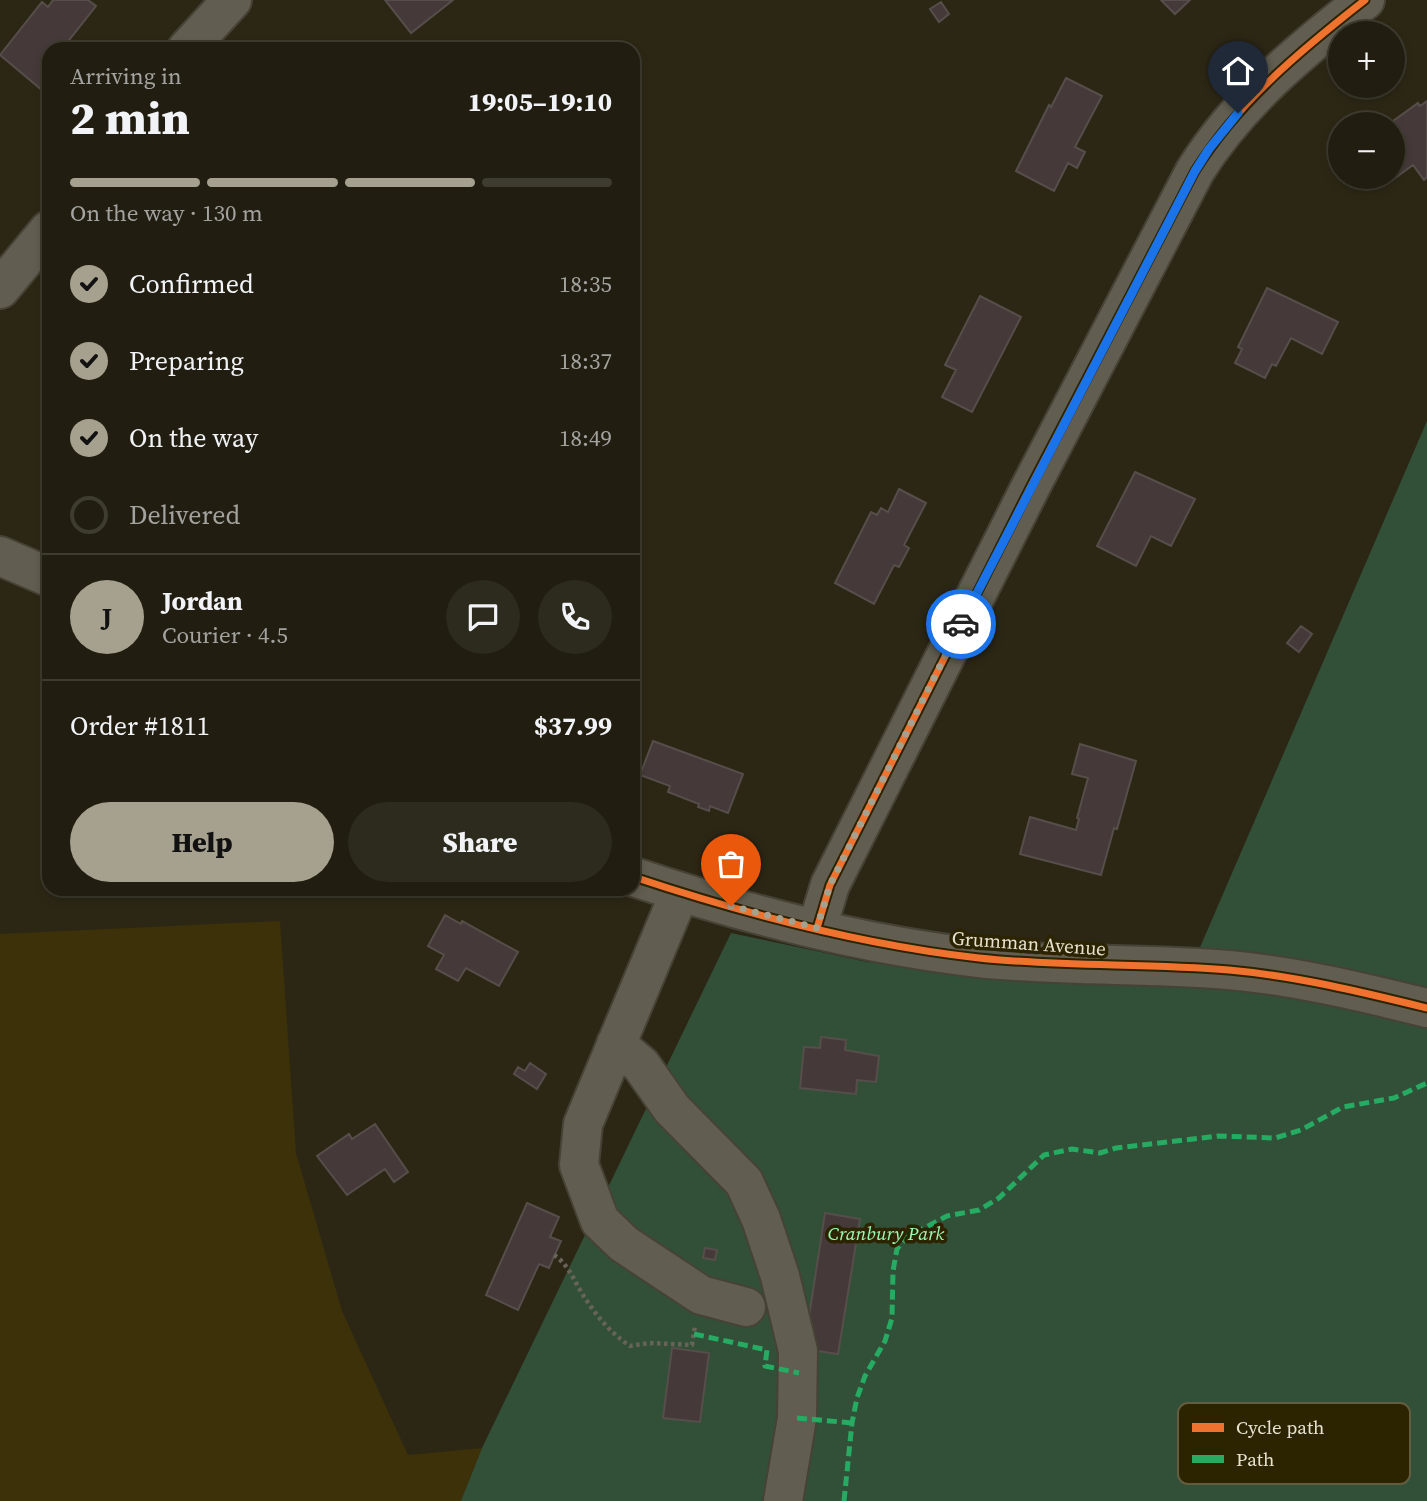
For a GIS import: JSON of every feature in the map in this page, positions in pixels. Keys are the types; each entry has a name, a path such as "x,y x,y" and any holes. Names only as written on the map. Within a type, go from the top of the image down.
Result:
{"street":[{"path":"193,42 232,0"},
{"path":"817,928 830,885 1031,486 1195,171 1230,122 1264,86 1307,46 1365,0"},
{"path":"0,289 42,238"},
{"path":"0,556 42,575"},
{"name":"Grumman Avenue","path":"640,879 817,928 888,944 981,958 1230,970 1325,985 1427,1009"},
{"path":"680,892 583,1124 579,1165 600,1221 624,1244 701,1295 746,1307"},
{"path":"617,1044 641,1065 672,1109 744,1182 761,1219 780,1276 798,1350 797,1418 783,1501"}],"path":[{"path":"554,1255 562,1260 587,1302 613,1334 630,1346 650,1343 691,1348 701,1295"}],"shaded area":[{"path":"280,921 296,1153 342,1311 408,1455 482,1448 461,1501 0,1501 0,934"}],"green space":[{"path":"1427,421 1427,992 1198,952"},
{"name":"Cranbury Park","path":"731,933 867,962 1056,977 1216,984 1297,996 1427,1026 1427,1501 461,1501 482,1448"}],"building":[{"path":"53,0 88,0 96,6 68,42 42,42 42,90 0,55 42,2 48,7"},
{"path":"385,0 453,0 411,33"},
{"path":"1161,0 1190,0 1175,14"},
{"path":"941,2 949,14 939,22 930,9"},
{"path":"1066,78 1102,96 1075,147 1085,152 1077,168 1068,163 1054,191 1016,171 1049,105 1051,107"},
{"path":"1427,101 1427,177 1424,180 1413,165 1405,171 1405,112 1418,103 1420,106"},
{"path":"1267,288 1338,322 1322,354 1291,338 1276,366 1272,364 1265,378 1235,363 1242,349 1238,347"},
{"path":"980,296 1021,317 972,412 942,397 956,370 945,365"},
{"path":"1135,472 1195,499 1171,546 1151,536 1136,566 1097,546"},
{"path":"899,489 926,503 904,545 909,548 899,567 894,565 874,604 835,583 871,512 877,515 881,508 888,512"},
{"path":"1301,626 1312,634 1299,652 1287,643"},
{"path":"653,741 743,774 728,813 710,806 709,811 698,807 699,804 668,792 670,786 640,775"},
{"path":"1080,744 1136,761 1101,875 1020,854 1030,817 1076,830 1088,778 1072,774"},
{"path":"445,915 461,924 462,921 518,952 499,986 466,968 458,981 436,969 444,955 428,946"},
{"path":"821,1037 846,1040 845,1050 879,1056 876,1082 857,1080 856,1094 800,1088 804,1047 820,1048"},
{"path":"530,1063 546,1074 537,1089 514,1074 518,1067 525,1071"},
{"path":"375,1124 408,1172 394,1182 385,1169 347,1195 317,1156 349,1134 352,1139"},
{"path":"527,1203 559,1217 550,1237 561,1241 549,1268 539,1264 518,1310 486,1295"},
{"path":"825,1213 860,1219 838,1354 804,1349"},
{"path":"705,1248 717,1250 715,1260 703,1258"},
{"path":"672,1348 709,1353 700,1422 663,1418"}],"marked path":[{"path":"844,1501 857,1398 865,1376 885,1341 892,1318 893,1271 897,1249 906,1238 947,1216 979,1210 999,1198 1044,1155 1072,1149 1100,1153 1116,1148 1218,1136 1275,1138 1301,1130 1343,1107 1394,1098 1427,1083"},
{"path":"694,1334 767,1350 765,1366 799,1373"},
{"path":"797,1418 852,1423"}],"cycle path":[{"path":"817,928 830,885 1031,486 1195,171 1231,122 1272,78 1365,0"},
{"path":"640,879 804,926 891,945 1010,961 1229,970 1329,985 1427,1008"}],"way so far":[{"path":"731,906 817,928 830,885 961,624"}],"route":[{"path":"961,624 1195,171 1238,113"}]}
